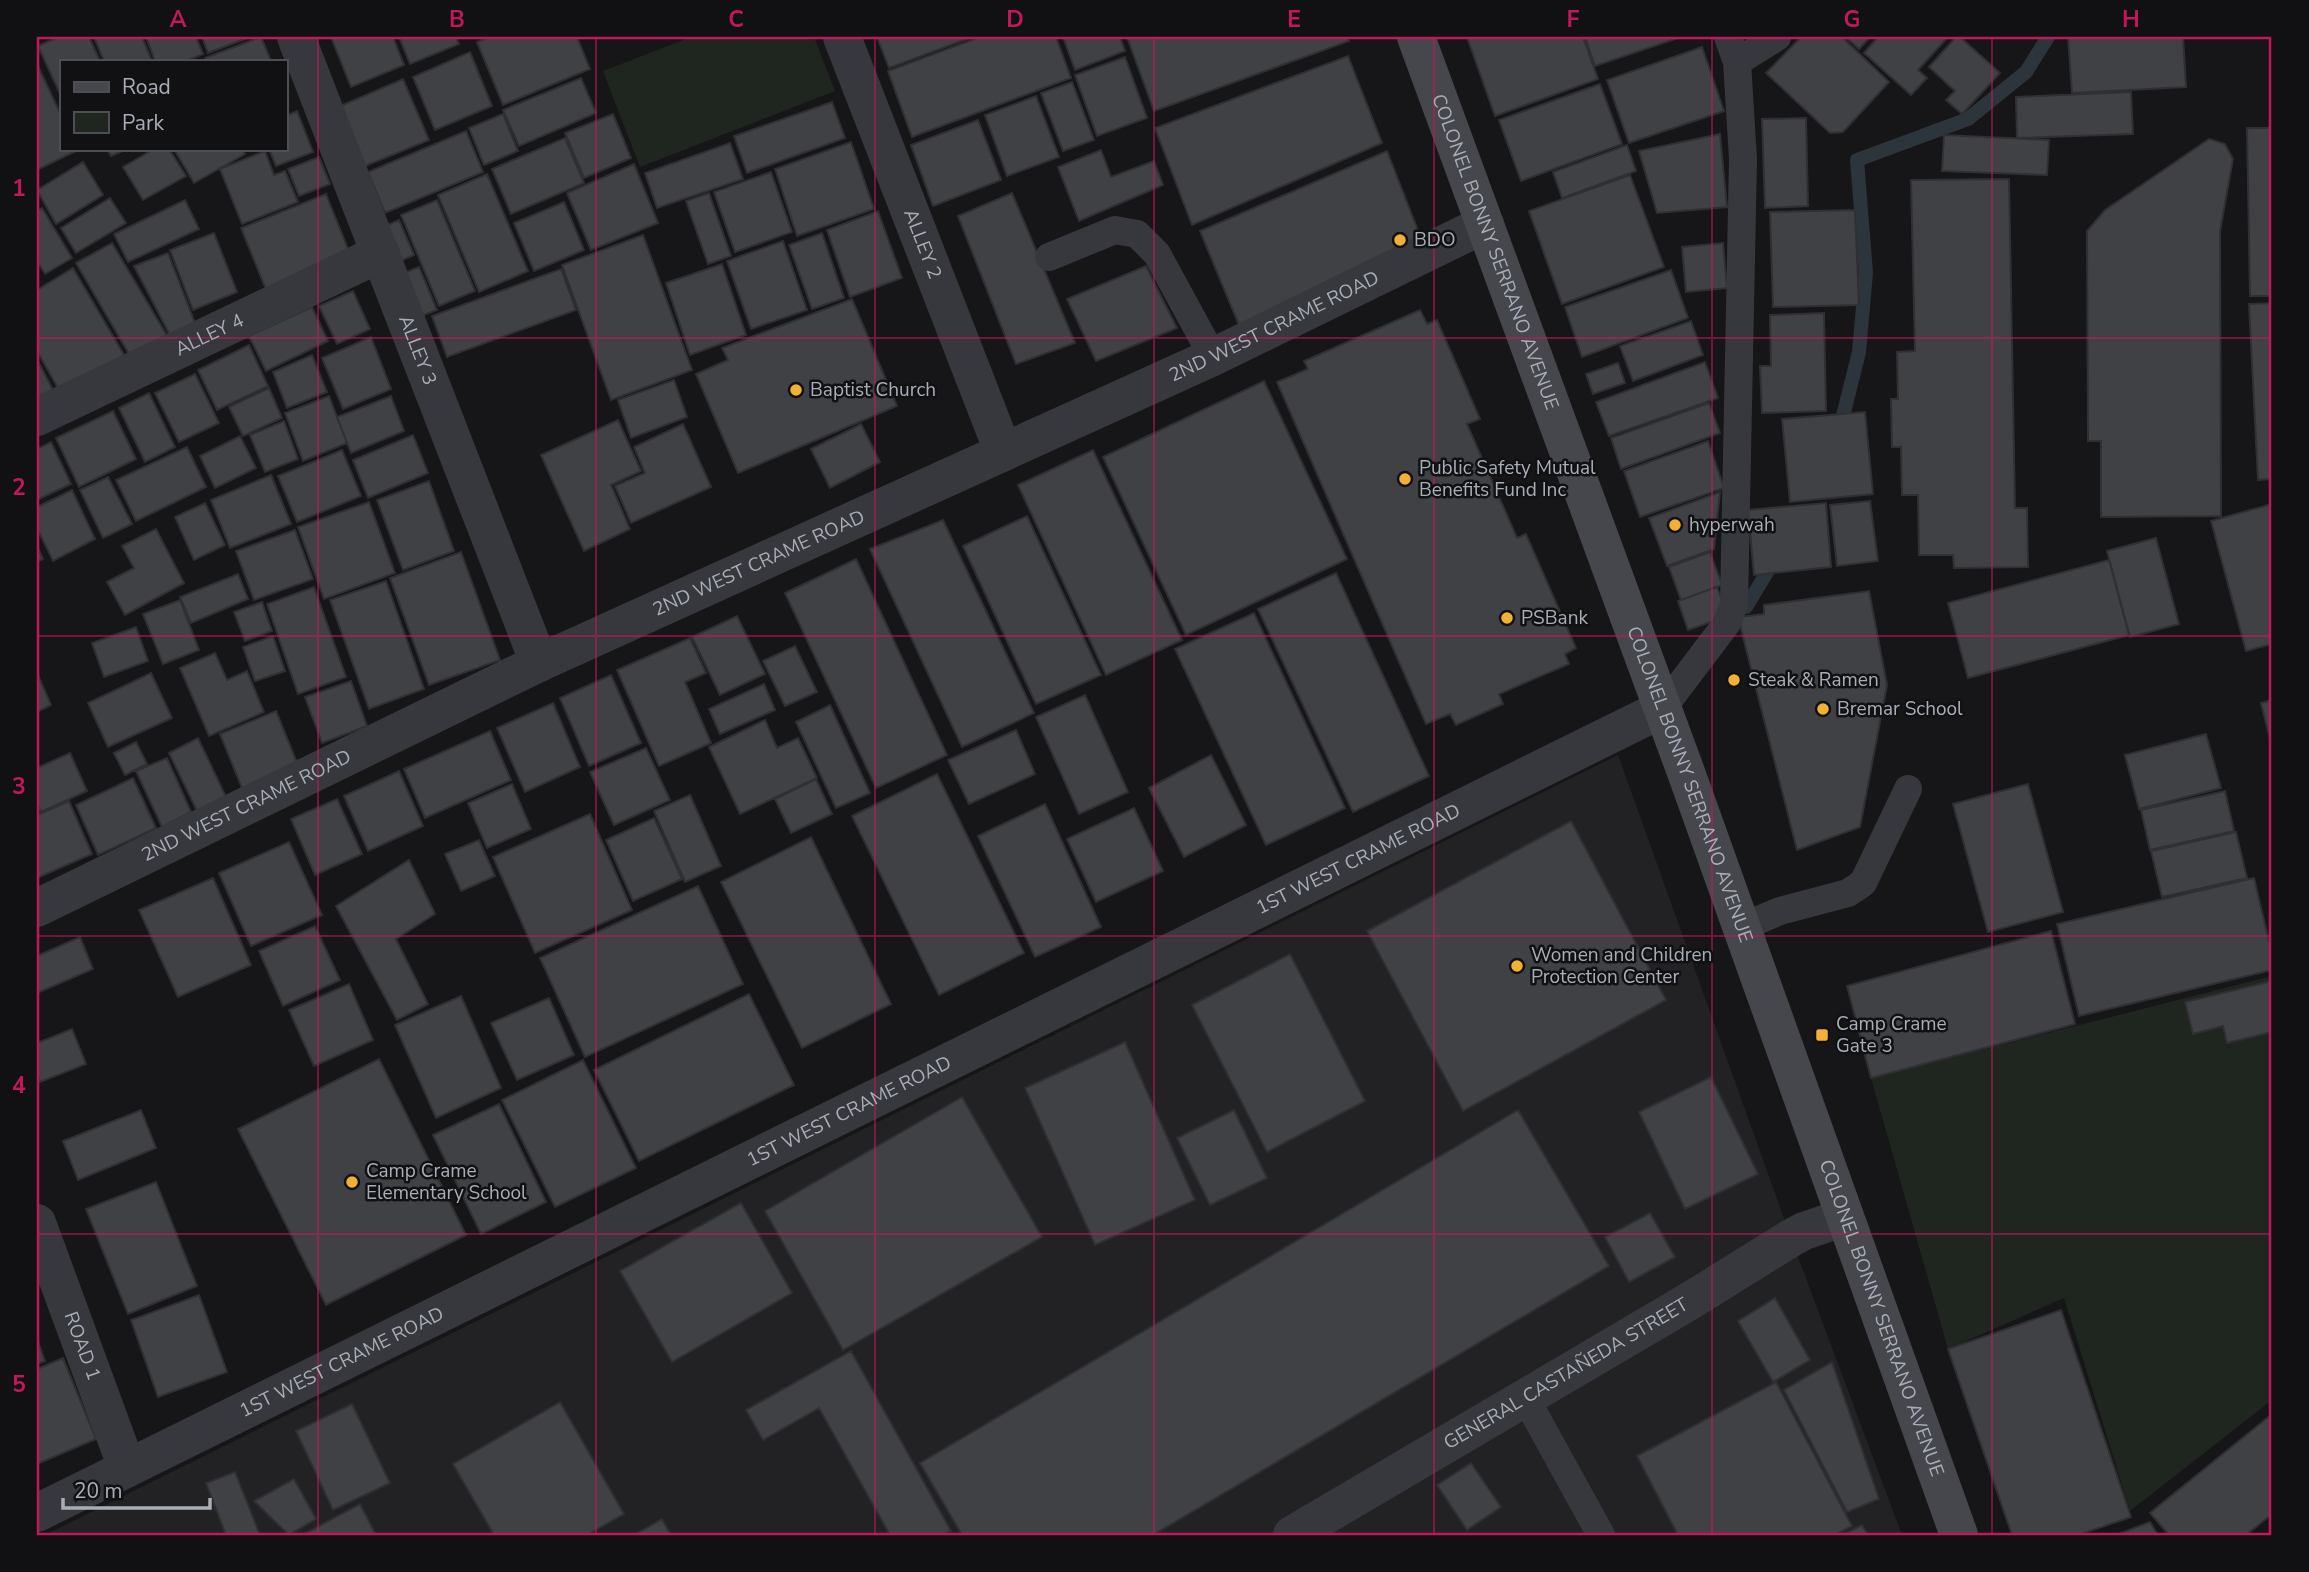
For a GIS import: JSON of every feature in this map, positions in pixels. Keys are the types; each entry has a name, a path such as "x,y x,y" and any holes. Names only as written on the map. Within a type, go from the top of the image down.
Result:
{"main road":[{"name":"COLONEL BONNY SERRANO AVENUE","path":"1416,37 1742,927 1959,1535"}],"street":[{"name":"ALLEY 3","path":"296,37 539,663"},
{"name":"ALLEY 2","path":"842,37 1003,451"},
{"name":"2ND WEST CRAME ROAD","path":"37,908 539,663 1213,357 1485,224"},
{"name":"ALLEY 4","path":"37,417 381,253"},
{"name":"1ST WEST CRAME ROAD","path":"37,1513 1662,709"},
{"name":"GENERAL CASTAÑEDA STREET","path":"1292,1535 1526,1399 1791,1238 1845,1217"},
{"name":"ROAD 1","path":"37,1223 127,1468"}],"lane":[{"path":"1662,709 1727,623 1734,604 1744,159 1733,49 1777,37"},
{"path":"1049,257 1115,230 1137,234 1157,254 1213,357"},
{"path":"1742,927 1780,911 1848,893 1863,883 1908,789"},
{"path":"1526,1399 1601,1535"}],"shaded area":[{"path":"1618,755 1791,1238 1902,1535 45,1535"}],"green space":[{"path":"691,37 814,37 835,91 640,167 603,71"},
{"path":"2272,976 2272,1400 2130,1511 2064,1298 1948,1349 1871,1078"}],"building":[{"path":"58,37 89,37 100,60 60,60 60,94 38,46"},
{"path":"94,37 142,37 152,60 104,60"},
{"path":"146,37 196,37 203,54 188,60 155,60"},
{"path":"202,37 250,37 208,53"},
{"path":"261,37 271,60 206,60 205,58"},
{"path":"331,37 393,37 404,65 351,87"},
{"path":"399,37 456,37 459,44 410,64"},
{"path":"490,37 577,37 590,69 503,105 477,42"},
{"path":"877,37 972,37 889,68"},
{"path":"980,37 1056,37 1071,78 912,137 888,71"},
{"path":"1063,37 1120,37 1125,51 1075,70"},
{"path":"1127,37 1347,37 1349,41 1154,111"},
{"path":"1467,37 1583,37 1598,79 1495,116"},
{"path":"1585,37 1681,37 1595,66"},
{"path":"1801,37 1842,37 1889,82 1843,132 1830,133 1766,73"},
{"path":"1846,37 1870,37 1859,49"},
{"path":"1878,37 1948,37 1918,70 1927,78 1911,95 1864,53"},
{"path":"1956,37 1960,37 2000,73 1962,114 1946,100 1955,91 1929,67"},
{"path":"2068,37 2183,37 2186,87 2072,93"},
{"path":"1702,47 1724,111 1629,143 1607,80"},
{"path":"470,52 492,106 435,130 413,77"},
{"path":"1348,56 1382,143 1192,225 1155,128"},
{"path":"1125,57 1147,118 1097,136 1075,75"},
{"path":"37,64 60,113 60,150 78,150 37,170"},
{"path":"581,78 596,113 519,146 503,110"},
{"path":"403,79 429,140 363,167 338,107"},
{"path":"1072,82 1094,140 1063,151 1041,93"},
{"path":"1600,84 1622,144 1521,181 1499,120"},
{"path":"2131,92 2133,134 2017,138 2016,97"},
{"path":"1036,96 1059,157 1007,176 985,115"},
{"path":"832,102 845,138 747,173 734,136"},
{"path":"297,111 313,152 276,166 269,150 287,150 287,115"},
{"path":"503,114 518,151 484,165 469,128"},
{"path":"613,114 631,158 584,178 565,133"},
{"path":"1806,118 1808,206 1765,208 1762,119"},
{"path":"978,120 1001,180 933,206 911,145"},
{"path":"2247,128 2272,128 2272,296 2250,296"},
{"path":"466,131 483,172 385,213 368,172"},
{"path":"1720,134 1727,207 1657,213 1639,151"},
{"path":"1944,135 2049,140 2047,175 1942,171"},
{"path":"565,138 584,183 511,214 492,169"},
{"path":"2209,139 2225,144 2233,159 2220,231 2221,516 2101,517 2101,441 2088,441 2087,231 2105,210"},
{"path":"851,142 874,209 797,236 775,169"},
{"path":"730,143 743,179 657,208 645,173"},
{"path":"1627,145 1636,171 1562,198 1553,172"},
{"path":"108,150 125,150 111,156"},
{"path":"152,150 170,150 186,176 143,200 123,167"},
{"path":"175,150 243,150 245,154 194,183"},
{"path":"1101,150 1111,177 1154,161 1163,185 1079,221 1058,167"},
{"path":"265,151 274,175 285,171 298,202 242,224 220,169"},
{"path":"1387,151 1426,251 1241,330 1200,231"},
{"path":"319,157 330,184 299,196 288,169"},
{"path":"83,162 103,195 56,224 37,190"},
{"path":"634,164 658,223 591,250 567,193"},
{"path":"771,172 792,232 735,252 714,192"},
{"path":"487,174 528,271 479,292 438,195"},
{"path":"1630,175 1664,267 1562,304 1529,211"},
{"path":"2009,179 2015,508 2027,508 2028,567 1954,568 1953,555 1919,555 1918,495 1902,495 1901,447 1892,447 1891,399 1898,399 1897,352 1915,351 1911,180"},
{"path":"709,193 731,256 708,264 686,201"},
{"path":"1012,193 1075,343 1016,364 958,216"},
{"path":"326,194 352,259 267,292 241,228"},
{"path":"110,198 126,223 76,253 61,228"},
{"path":"185,200 199,229 128,262 114,234"},
{"path":"437,200 475,291 439,306 401,215"},
{"path":"564,202 584,250 534,271 514,223"},
{"path":"42,208 72,258 45,274 37,261 37,211"},
{"path":"1855,210 1859,305 1773,307 1770,212"},
{"path":"878,211 902,278 850,297 827,230"},
{"path":"399,220 414,255 391,265 376,230"},
{"path":"214,233 237,292 193,310 170,250"},
{"path":"822,233 844,298 812,309 789,245"},
{"path":"643,235 692,370 611,400 562,265"},
{"path":"783,241 807,310 751,329 727,261"},
{"path":"112,243 169,339 133,361 76,263"},
{"path":"1723,243 1727,288 1686,292 1682,247"},
{"path":"168,253 198,331 173,341 134,266"},
{"path":"722,264 746,335 690,355 666,283"},
{"path":"1146,266 1177,328 1096,361 1067,299"},
{"path":"419,267 437,310 416,318 399,275"},
{"path":"73,268 127,360 63,397 37,351 37,290"},
{"path":"561,269 576,310 447,357 432,316"},
{"path":"1671,270 1688,318 1582,357 1565,307"},
{"path":"353,291 370,329 337,344 319,306"},
{"name":"Baptist Church","path":"852,299 897,406 738,473 696,374 728,360 722,348"},
{"path":"2272,303 2272,479 2258,480 2249,304"},
{"path":"312,307 328,341 266,371 249,336"},
{"name":"Public Safety Mutual Benefits Fund Inc","path":"1420,310 1427,324 1437,320 1480,419 1467,424 1517,538 1526,534 1576,648 1565,654 1569,664 1499,694 1503,704 1456,725 1450,714 1426,724 1277,382 1308,369 1304,361"},
{"path":"1824,313 1826,411 1762,413 1760,366 1771,366 1770,315"},
{"path":"1691,321 1703,355 1633,381 1620,346"},
{"path":"371,337 391,389 343,409 322,358"},
{"path":"249,345 268,386 217,410 198,370"},
{"path":"312,355 327,392 287,408 273,372"},
{"path":"37,359 55,394 37,403"},
{"path":"1705,362 1718,398 1609,436 1596,402"},
{"path":"1618,363 1625,383 1593,394 1586,374"},
{"path":"195,374 219,423 179,442 155,393"},
{"path":"674,380 687,417 631,438 618,400"},
{"path":"1264,381 1347,559 1186,635 1103,457"},
{"path":"269,388 282,418 243,436 229,407"},
{"path":"149,393 175,447 145,462 119,408"},
{"path":"329,396 347,443 303,461 285,413"},
{"path":"391,396 404,431 351,453 337,417"},
{"path":"1709,403 1720,433 1621,469 1611,438"},
{"path":"113,411 136,459 79,487 56,438"},
{"path":"1865,412 1873,494 1790,502 1782,419"},
{"path":"618,420 641,471 611,485 630,529 584,551 541,455"},
{"path":"284,421 298,459 265,472 250,435"},
{"path":"683,424 711,487 631,523 615,486 645,473 634,447"},
{"path":"861,424 880,462 830,488 811,449"},
{"path":"413,435 428,473 368,498 353,460"},
{"path":"240,436 256,468 215,488 200,456"},
{"path":"1708,441 1724,488 1640,517 1624,471"},
{"path":"51,442 71,484 37,500 37,449"},
{"path":"187,447 206,487 136,521 116,480"},
{"path":"342,450 361,496 297,522 278,476"},
{"path":"1093,450 1182,640 1106,675 1018,485"},
{"path":"271,475 291,524 230,548 211,500"},
{"path":"108,477 132,524 103,538 80,490"},
{"path":"429,481 454,551 403,570 377,500"},
{"path":"72,490 95,539 53,561 37,528 37,507"},
{"path":"1720,492 1714,549 1667,566 1649,518"},
{"path":"1870,501 1878,561 1837,566 1830,505"},
{"path":"369,502 395,573 324,599 298,527"},
{"path":"205,503 225,545 194,560 175,517"},
{"path":"1826,503 1831,567 1754,575 1748,510"},
{"path":"2272,504 2272,644 2246,651 2211,521"},
{"path":"1027,516 1101,675 1036,704 963,546"},
{"path":"943,520 1034,713 962,747 870,549"},
{"path":"156,529 184,583 125,615 107,582 134,568 122,546"},
{"path":"295,530 313,579 254,600 236,551"},
{"path":"2156,538 2179,624 2130,637 2107,551"},
{"path":"37,546 43,559 37,562"},
{"path":"461,552 500,660 429,685 390,578"},
{"path":"1710,552 1722,585 1681,600 1669,567"},
{"path":"856,559 947,755 876,788 785,593"},
{"path":"2109,560 2129,635 1968,678 1948,603"},
{"path":"1336,573 1429,776 1353,812 1258,609"},
{"path":"238,574 248,599 191,623 180,597"},
{"path":"386,581 424,689 369,709 330,600"},
{"path":"314,587 346,677 298,694 267,604"},
{"path":"1717,587 1728,616 1688,630 1678,601"},
{"path":"1869,591 1887,685 1860,827 1797,850 1738,617 1764,614 1764,605"},
{"path":"180,600 199,650 163,664 143,614"},
{"path":"262,602 272,631 245,641 234,612"},
{"path":"1254,613 1345,808 1266,845 1175,649"},
{"path":"737,616 765,674 720,695 692,637"},
{"path":"136,627 148,661 104,677 92,643"},
{"path":"273,636 285,671 255,681 243,647"},
{"path":"690,638 706,673 685,682 711,743 659,766 617,670"},
{"path":"795,646 817,692 785,706 763,661"},
{"path":"215,653 227,680 247,671 264,712 209,736 180,668"},
{"path":"37,673 51,705 37,712"},
{"path":"151,673 172,718 108,747 88,703"},
{"path":"611,675 641,743 589,766 560,698"},
{"path":"351,681 367,726 322,743 305,697"},
{"path":"764,684 775,710 720,734 709,709"},
{"path":"1085,695 1128,792 1079,814 1036,717"},
{"path":"2272,700 2272,747 2261,703"},
{"path":"553,703 580,767 525,792 497,728"},
{"path":"830,705 870,793 836,808 796,722"},
{"path":"276,711 300,770 244,793 220,734"},
{"path":"765,720 777,748 798,738 817,778 740,814 709,747"},
{"path":"1016,730 1035,774 969,804 948,760"},
{"path":"490,731 511,780 425,818 404,769"},
{"path":"2206,734 2221,788 2139,809 2125,755"},
{"path":"198,738 227,799 198,813 169,753"},
{"path":"136,742 147,764 125,775 114,753"},
{"path":"646,748 670,800 614,825 590,772"},
{"path":"70,753 87,791 41,812 37,804 37,768"},
{"path":"1211,755 1246,825 1184,857 1149,788"},
{"path":"167,758 191,812 162,827 136,771"},
{"path":"399,771 423,826 368,851 344,796"},
{"path":"937,774 1024,953 939,995 852,816"},
{"path":"133,778 156,828 98,855 76,805"},
{"path":"816,779 832,814 791,833 775,799"},
{"path":"512,784 531,829 487,848 468,803"},
{"path":"2028,784 2063,912 1988,932 1953,804"},
{"path":"2225,791 2234,831 2150,850 2141,810"},
{"path":"690,795 721,866 685,882 654,811"},
{"path":"337,799 362,854 315,875 291,819"},
{"path":"69,801 92,854 37,878 37,815"},
{"path":"1045,804 1101,927 1035,957 978,836"},
{"path":"1134,808 1163,871 1096,902 1067,839"},
{"path":"590,814 632,910 535,953 493,857"},
{"path":"654,818 682,879 633,901 606,840"},
{"name":"Women and Children Protection Center","path":"1571,821 1666,1000 1463,1111 1367,931"},
{"path":"2236,832 2247,878 2162,897 2151,851"},
{"path":"811,837 891,1004 802,1048 721,882"},
{"path":"479,840 495,876 461,891 445,854"},
{"path":"289,842 322,915 251,946 219,873"},
{"path":"409,860 435,914 396,939 428,1004 397,1020 336,906"},
{"path":"213,878 251,965 178,997 139,910"},
{"path":"2254,878 2272,954 2272,970 2079,1016 2057,924"},
{"path":"698,886 743,984 585,1057 540,958"},
{"path":"315,926 340,980 283,1006 259,951"},
{"path":"2051,931 2075,1024 1871,1078 1847,986"},
{"path":"80,937 93,969 37,993 37,956"},
{"path":"1290,954 1365,1101 1267,1152 1192,1005"},
{"path":"2272,981 2272,1032 2227,1043 2223,1026 2193,1034 2185,1002"},
{"path":"349,984 373,1040 314,1066 289,1010"},
{"path":"749,994 794,1085 639,1161 594,1070"},
{"path":"461,996 501,1088 436,1118 395,1025"},
{"path":"549,998 574,1055 517,1080 491,1023"},
{"path":"72,1029 86,1064 40,1082 37,1073 37,1043"},
{"path":"1125,1042 1195,1200 1095,1245 1025,1088"},
{"name":"Camp Crame Elementary School","path":"379,1059 466,1235 326,1305 238,1129"},
{"path":"583,1060 636,1168 555,1207 502,1100"},
{"path":"1711,1077 1758,1174 1685,1209 1639,1112"},
{"path":"962,1097 1042,1237 843,1350 765,1211"},
{"path":"499,1104 546,1202 481,1234 433,1135"},
{"path":"141,1110 156,1148 78,1180 63,1141"},
{"path":"1234,1110 1267,1178 1210,1205 1177,1138"},
{"path":"1518,1110 1609,1266 1153,1535 962,1535 920,1463"},
{"path":"156,1182 197,1286 128,1314 86,1209"},
{"path":"741,1203 792,1293 672,1362 620,1271"},
{"path":"1650,1213 1675,1257 1629,1282 1605,1237"},
{"path":"199,1295 227,1372 158,1397 131,1320"},
{"path":"1775,1298 1810,1360 1773,1382 1738,1321"},
{"path":"2061,1310 2131,1517 2078,1535 2012,1535 1948,1349"},
{"path":"37,1339 45,1361 37,1364"},
{"path":"851,1351 951,1531 943,1535 890,1535 819,1408 763,1440 746,1410"},
{"path":"63,1358 96,1439 37,1464 37,1369"},
{"path":"1832,1362 1879,1499 1847,1512 1784,1390"},
{"path":"1776,1382 1852,1526 1835,1535 1678,1535 1637,1456"},
{"path":"560,1402 624,1514 587,1535 494,1535 453,1464"},
{"path":"352,1404 390,1483 333,1510 296,1431"},
{"path":"2272,1414 2272,1514 2246,1535 2169,1535 2150,1513"},
{"path":"1471,1463 1501,1507 1467,1530 1437,1485"},
{"path":"235,1472 260,1535 226,1535 206,1483"},
{"path":"294,1479 316,1519 289,1535 254,1501"},
{"path":"360,1504 376,1535 302,1535"},
{"path":"662,1519 671,1535 634,1535"},
{"path":"2150,1522 2158,1535 2116,1535"},
{"path":"1862,1525 1868,1535 1842,1535"}],"waterway":[{"path":"1839,432 1859,352 1866,273 1857,160 1968,119 2026,72 2048,37"},
{"path":"1746,607 1775,559"}],"place":[{"name":"BDO","path":"1400,240"},
{"name":"Baptist Church","path":"796,390"},
{"name":"Public Safety Mutual Benefits Fund Inc","path":"1405,479"},
{"name":"hyperwah","path":"1675,525"},
{"name":"PSBank","path":"1507,618"},
{"name":"Steak & Ramen","path":"1734,680"},
{"name":"Bremar School","path":"1823,709"},
{"name":"Women and Children Protection Center","path":"1517,966"},
{"name":"Camp Crame Gate 3","path":"1822,1035"},
{"name":"Camp Crame Elementary School","path":"352,1182"}]}
